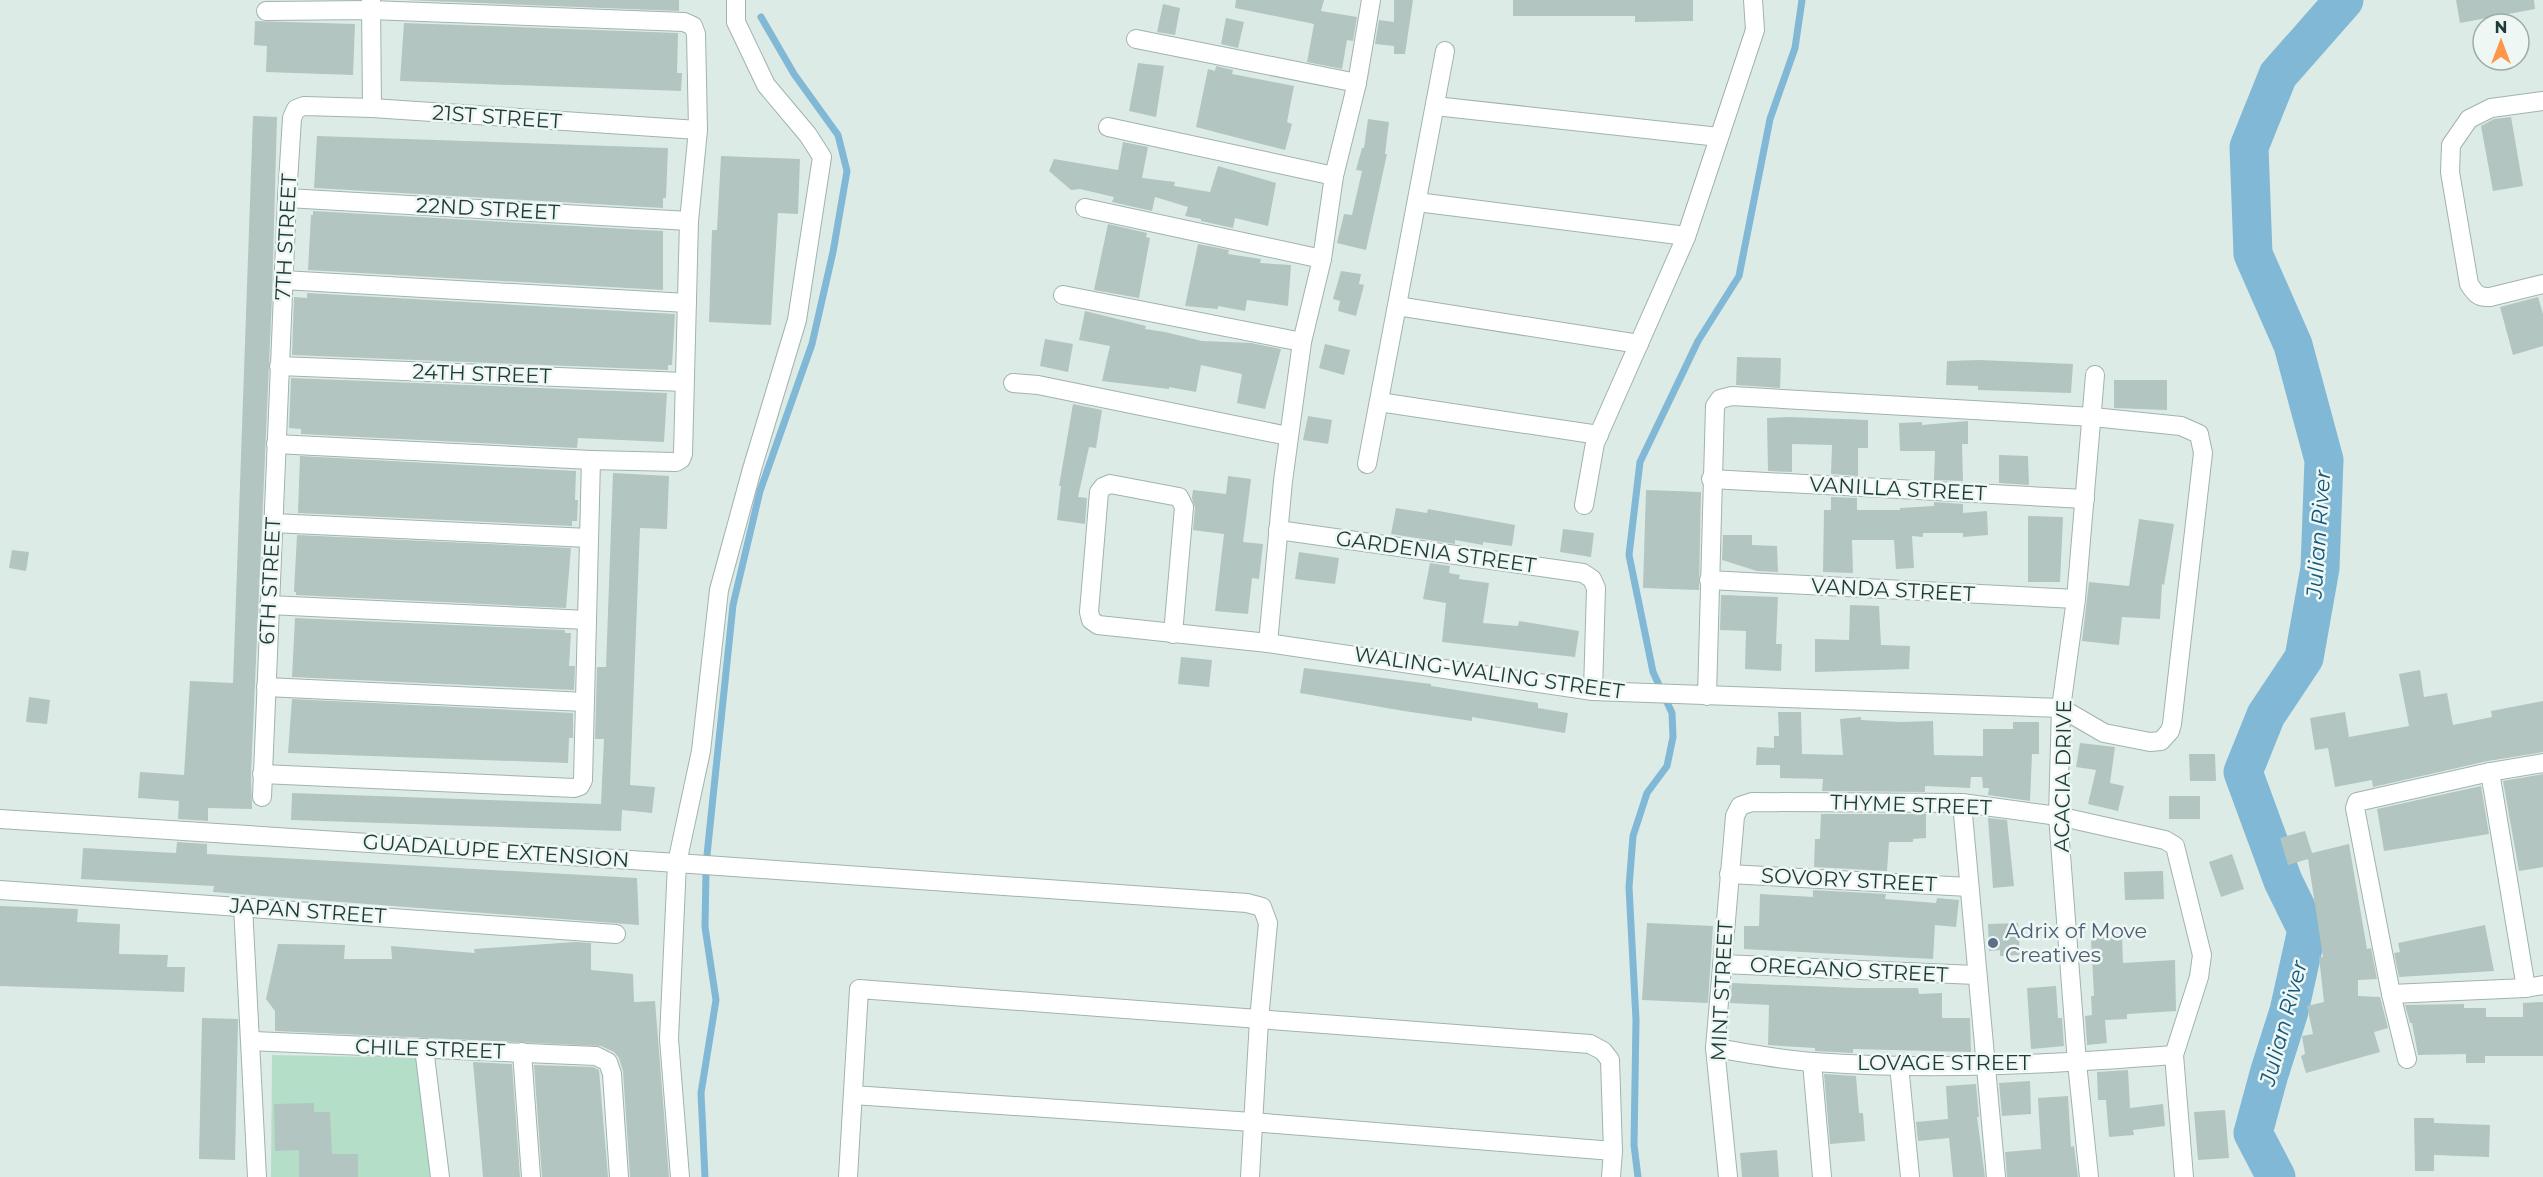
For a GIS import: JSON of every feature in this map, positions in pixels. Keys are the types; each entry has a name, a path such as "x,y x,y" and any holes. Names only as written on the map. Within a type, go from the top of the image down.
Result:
{"street":[{"path":"680,1177 669,1039 677,862 701,751 719,590 752,469 797,320 822,157 808,135 765,85 736,22 736,0"},
{"path":"1268,643 1288,436 1302,342 1322,259 1334,176 1357,83 1371,0"},
{"path":"1584,505 1599,435 1686,236 1755,30 1754,0"},
{"path":"266,11 371,5 684,22 693,26 696,34 698,130 689,221 681,459 675,462 591,460 276,444"},
{"path":"371,5 372,108"},
{"path":"1136,39 1357,83"},
{"path":"1367,464 1445,51"},
{"path":"2543,101 2492,108 2469,120 2451,145 2450,172 2469,284 2475,294 2482,298 2490,297 2543,284"},
{"name":"21ST STREET","path":"296,109 304,106 372,108 698,130"},
{"path":"1435,106 1719,137"},
{"name":"7TH STREET","path":"279,366 292,118 296,109"},
{"path":"1108,127 1334,176"},
{"name":"22ND STREET","path":"287,198 689,221"},
{"path":"1417,202 1686,236"},
{"path":"1085,208 1322,259"},
{"path":"283,280 687,303"},
{"path":"1063,295 1302,342"},
{"path":"1397,306 1639,344"},
{"name":"24TH STREET","path":"279,366 684,382"},
{"name":"6TH STREET","path":"262,797 279,366"},
{"name":"ACACIA DRIVE","path":"2089,1177 2077,1063 2058,816 2061,708 2076,599 2095,375"},
{"path":"1013,383 1038,385 1288,436"},
{"path":"1707,696 1711,479 1715,406 1720,399 1731,396 2092,417 2190,428 2199,434 2203,453 2170,731 2161,741 2150,742 2104,733 2061,708"},
{"path":"1379,402 1599,435"},
{"path":"262,774 574,788 580,786 583,780 591,460"},
{"name":"VANILLA STREET","path":"1711,479 2085,500"},
{"name":"WALING-WALING STREET","path":"1173,634 1183,502 1179,497 1110,484 1103,487 1099,492 1089,612 1094,623 1173,634 1268,643 1593,691 2061,708"},
{"path":"273,523 589,538"},
{"name":"GARDENIA STREET","path":"1278,530 1583,573 1592,579 1596,588 1593,691"},
{"name":"VANDA STREET","path":"1709,580 2076,599"},
{"path":"269,605 587,620"},
{"path":"266,687 585,702"},
{"path":"2407,1059 2391,994 2355,814 2357,802 2490,772 2543,764"},
{"path":"2391,994 2535,987 2490,772"},
{"name":"THYME STREET","path":"1740,806 1752,802 1962,803 2058,816 2165,840 2175,846 2179,856 2202,955 2199,977 2174,1054"},
{"path":"1962,803 1996,1177"},
{"name":"MINT STREET","path":"1728,1177 1715,1048 1729,874 1735,816 1740,806"},
{"name":"GUADALUPE EXTENSION","path":"0,819 677,862 1223,902 1262,907 1268,923 1259,1020"},
{"name":"SOVORY STREET","path":"1729,874 1969,887"},
{"name":"JAPAN STREET","path":"0,890 616,934"},
{"path":"243,906 257,1177"},
{"name":"OREGANO STREET","path":"1722,964 1977,975"},
{"path":"848,1177 859,989 1590,1044 1603,1051 1610,1060 1613,1150 1611,1177"},
{"path":"1250,1177 1259,1020"},
{"name":"CHILE STREET","path":"250,1041 596,1056 608,1062 612,1074 619,1177"},
{"path":"424,1048 440,1177"},
{"name":"LOVAGE STREET","path":"1715,1048 1812,1062 1899,1065 2077,1063 2174,1054"},
{"path":"522,1052 531,1177"},
{"path":"2174,1054 2184,1177"},
{"path":"1812,1062 1822,1177"},
{"path":"1899,1065 1910,1177"},
{"path":"853,1095 1252,1122 1613,1150"}],"green space":[{"path":"272,1055 420,1058 430,1177 271,1177"}],"building":[{"path":"405,0 679,0 679,11"},
{"path":"1236,0 1324,0 1321,11 1357,17 1353,41 1347,40 1342,69 1307,62 1314,24 1235,8"},
{"path":"1394,0 1413,0 1405,54 1394,54 1394,46 1375,44 1379,20 1394,22"},
{"path":"1513,0 1693,0 1693,21 1635,22 1635,16 1513,16"},
{"path":"2456,0 2534,0 2535,9 2519,12 2471,12 2471,21 2460,23"},
{"path":"1163,4 1180,8 1175,35 1157,32"},
{"path":"1226,18 1244,22 1238,48 1221,44"},
{"path":"255,21 355,24 353,75 266,72 267,46 254,45"},
{"path":"404,23 678,33 677,73 682,73 681,91 400,81"},
{"path":"1138,63 1164,66 1156,117 1129,111"},
{"path":"1216,66 1233,70 1232,74 1294,86 1287,122 1292,124 1285,150 1196,127 1208,69 1215,71"},
{"path":"253,116 277,117 272,297 251,774 252,809 208,808 208,821 178,819 179,801 138,798 140,772 184,775 190,681 233,683"},
{"path":"2511,117 2523,186 2493,191 2481,126 2494,119"},
{"path":"1368,119 1389,122 1385,154 1387,154 1366,250 1337,243 1344,214 1352,215 1362,171 1356,170 1362,148 1364,148"},
{"path":"317,136 668,148 666,198 663,198 663,208 314,188"},
{"path":"1123,142 1148,147 1142,178 1175,182 1174,186 1210,192 1218,166 1276,183 1268,226 1235,218 1233,228 1201,221 1201,219 1185,216 1188,207 1155,197 1152,211 1112,202 1114,197 1080,189 1071,190 1049,171 1054,159 1118,170"},
{"path":"721,156 800,159 798,214 778,213 771,325 709,322 712,230 717,230"},
{"path":"313,211 663,231 663,290 308,270"},
{"path":"1108,224 1147,233 1146,237 1150,238 1139,298 1094,290"},
{"path":"1198,244 1229,250 1228,254 1261,259 1260,263 1291,265 1288,306 1247,300 1245,311 1218,306 1218,309 1185,306"},
{"path":"1341,271 1361,274 1359,284 1364,285 1356,316 1338,311 1340,301 1333,299"},
{"path":"307,293 675,314 672,365 668,365 668,370 292,355 294,297 307,298"},
{"path":"2538,297 2543,314 2543,346 2513,355 2500,307"},
{"path":"1085,311 1146,326 1145,329 1202,341 1251,343 1281,349 1265,409 1237,403 1242,374 1201,365 1196,392 1169,387 1169,389 1102,381 1110,346 1079,340"},
{"path":"1045,339 1073,344 1068,372 1040,366"},
{"path":"1325,344 1350,350 1344,375 1319,368"},
{"path":"1737,357 1781,358 1780,388 1736,385"},
{"path":"1947,361 2073,364 2071,393 1978,390 1978,386 1946,385"},
{"path":"291,378 667,393 664,442 578,438 577,448 301,434 301,429 289,428"},
{"path":"2114,380 2167,380 2167,410 2114,408"},
{"path":"1073,404 1102,410 1096,448 1089,447 1078,497 1087,498 1085,524 1057,520 1061,486 1059,486"},
{"path":"1308,416 1332,420 1328,444 1303,440"},
{"path":"1767,418 1868,420 1868,448 1858,448 1858,476 1831,474 1832,445 1792,444 1792,472 1768,471"},
{"path":"1968,421 1968,444 1962,444 1963,481 1934,480 1935,451 1900,451 1899,423 1922,422 1922,425"},
{"path":"1999,455 2028,456 2029,485 1999,483"},
{"path":"300,456 576,471 577,521 572,521 572,526 298,513"},
{"path":"613,473 669,476 667,529 640,528 630,785 655,787 652,813 622,810 621,831 291,820 292,793 601,804 604,739 595,739 597,667 606,667"},
{"path":"1228,476 1251,479 1243,542 1263,544 1259,579 1252,578 1248,614 1215,611 1224,534 1193,530 1195,508 1192,498 1193,490 1226,494"},
{"path":"1646,490 1701,492 1699,590 1643,588"},
{"path":"1831,497 1857,498 1857,510 1900,510 1900,508 1934,506 1934,502 1963,504 1963,513 1987,511 1988,535 1963,537 1963,533 1923,533 1923,537 1912,536 1914,568 1896,569 1894,540 1852,540 1853,573 1823,572 1824,510 1831,510"},
{"path":"1396,508 1427,513 1428,509 1515,525 1512,546 1483,542 1483,545 1455,540 1455,544 1391,534"},
{"path":"2028,516 2063,517 2060,582 2028,582"},
{"path":"2139,519 2174,524 2164,585 2162,584 2160,619 2122,617 2119,645 2082,641 2089,582 2129,586"},
{"path":"1563,529 1594,533 1591,557 1560,552"},
{"path":"297,535 571,548 566,608 296,595 294,592"},
{"path":"1723,535 1752,535 1752,545 1777,546 1778,572 1757,571 1722,560"},
{"path":"12,550 29,552 26,571 9,568"},
{"path":"1299,552 1339,558 1335,584 1295,579"},
{"path":"1430,563 1450,566 1449,573 1460,575 1459,579 1489,583 1483,623 1518,626 1519,621 1579,631 1575,657 1442,642 1446,603 1423,599"},
{"path":"1721,595 1778,597 1776,644 1782,644 1781,671 1745,669 1746,631 1720,630"},
{"path":"1850,605 1879,606 1881,645 1910,646 1909,669 1815,672 1815,639 1849,640"},
{"path":"295,618 565,630 565,633 571,633 569,666 575,666 574,690 292,677"},
{"path":"1181,657 1212,660 1209,687 1178,684"},
{"path":"1304,668 1431,684 1431,686 1538,703 1538,708 1568,713 1565,733 1472,717 1472,721 1404,711 1300,693"},
{"path":"2420,670 2424,697 2447,693 2453,725 2492,717 2491,711 2543,701 2543,752 2488,761 2373,787 2372,780 2335,787 2328,748 2315,750 2310,718 2345,712 2349,737 2409,726 2399,674"},
{"path":"29,697 50,700 47,724 26,722"},
{"path":"292,699 573,713 573,738 569,738 568,763 288,753"},
{"path":"1778,712 1801,712 1802,754 1843,755 1840,719 1861,717 1861,720 1933,721 1934,755 1983,756 1983,729 2013,729 2013,722 2039,722 2039,754 2032,754 2030,801 1988,795 1989,788 1983,788 1982,777 1971,777 1970,788 1925,786 1925,792 1822,791 1823,779 1780,778 1780,765 1756,765 1757,747 1774,748 1774,736 1779,736"},
{"path":"2080,743 2115,747 2110,783 2124,786 2118,811 2088,804 2096,770 2076,767"},
{"path":"2189,754 2215,754 2216,781 2190,781"},
{"path":"2543,774 2543,867 2519,871 2503,781"},
{"path":"2481,786 2489,834 2384,851 2377,809"},
{"path":"2169,796 2200,796 2200,819 2169,819"},
{"path":"1821,814 1926,814 1926,838 1913,839 1913,842 1889,842 1887,871 1814,867 1815,839 1820,839"},
{"path":"1988,818 2007,820 2014,886 1993,888"},
{"path":"2305,831 2312,853 2349,844 2367,949 2371,948 2377,979 2358,980 2358,996 2380,997 2388,1028 2374,1032 2380,1052 2306,1073 2301,1056 2305,1054 2302,1036 2313,1034 2307,1006 2324,1002 2319,957 2323,957 2308,859 2288,865 2280,838"},
{"path":"177,842 207,844 207,854 637,878 639,925 213,892 214,886 81,879 83,848 176,853"},
{"path":"2232,854 2244,889 2221,897 2209,862"},
{"path":"2163,871 2164,899 2125,900 2124,872"},
{"path":"1813,890 1886,894 1885,899 1936,903 1937,898 1959,900 1956,927 1935,925 1933,959 1744,949 1744,926 1759,926 1760,894 1813,897"},
{"path":"0,906 78,909 77,922 120,924 119,954 168,955 167,967 185,967 184,992 0,986"},
{"path":"1647,923 1713,926 1708,1003 1642,1000"},
{"path":"2018,923 2020,955 2000,956 2000,950 1989,951 1988,924"},
{"path":"2485,925 2494,971 2399,977 2394,953 2400,952 2398,943"},
{"path":"2122,936 2123,963 2175,960 2176,1011 2127,1014 2127,1019 2105,1020 2107,1043 2087,1045 2085,1016 2092,1015 2091,996 2094,996 2091,938"},
{"path":"575,942 591,943 591,970 633,974 634,1002 655,1001 669,1177 630,1177 623,1071 619,1058 614,1052 601,1046 275,1031 275,1011 266,999 278,944 345,945 344,959 392,959 391,946 475,953 474,949"},
{"path":"1732,983 1918,988 1919,994 1942,993 1942,1018 1970,1018 1971,1052 1853,1049 1853,1053 1768,1045 1769,1005 1730,1003"},
{"path":"2056,986 2058,1018 2062,1018 2064,1046 2031,1049 2027,988"},
{"path":"2543,1002 2543,1056 2485,1056 2485,1063 2466,1063 2466,1054 2418,1055 2412,1023 2410,1023 2405,1005 2464,1004 2464,1008 2486,1008 2486,1017 2523,1017 2523,1003"},
{"path":"202,1018 238,1019 235,1160 199,1159"},
{"path":"473,1062 512,1064 520,1177 483,1177"},
{"path":"534,1065 593,1067 599,1070 608,1177 542,1177"},
{"path":"2128,1070 2130,1108 2163,1104 2165,1126 2133,1130 2134,1135 2109,1137 2106,1100 2098,1100 2097,1072"},
{"path":"1824,1074 1856,1076 1859,1113 1863,1113 1865,1141 1830,1144"},
{"path":"2030,1081 2031,1114 2002,1116 1999,1083"},
{"path":"1976,1084 1979,1117 1977,1117 1985,1177 1953,1177 1949,1138 1918,1141 1916,1122 1948,1119 1946,1086"},
{"path":"2068,1096 2071,1147 2074,1146 2078,1177 2007,1177 2005,1152 2041,1149 2038,1098"},
{"path":"314,1103 314,1112 330,1112 332,1154 358,1154 358,1177 299,1177 299,1150 275,1151 274,1104"},
{"path":"2225,1110 2229,1158 2198,1160 2194,1112"},
{"path":"2414,1118 2434,1118 2434,1123 2490,1125 2489,1157 2434,1155 2434,1171 2415,1171"},
{"path":"1777,1150 1779,1177 1742,1177 1740,1153"}],"waterway":[{"path":"1638,1177 1634,1145 1636,1020 1629,887 1633,836 1647,793 1667,766 1673,737 1672,713 1653,672 1629,555 1640,462 1698,341 1739,276 1770,119 1795,48 1802,0"},
{"name":"Julian River","path":"2276,1177 2253,1133 2289,1011 2307,930 2283,881 2243,772 2266,715 2304,658 2320,568 2324,460 2293,345 2253,254 2249,147 2278,75 2344,0"},
{"path":"707,855 733,605 760,491 812,344 833,252 847,171 838,135 794,74 761,17"},
{"path":"705,1177 701,1093 716,1000 705,927 706,873"}],"place":[{"name":"Adrix of Move Creatives","path":"1993,943"}]}
